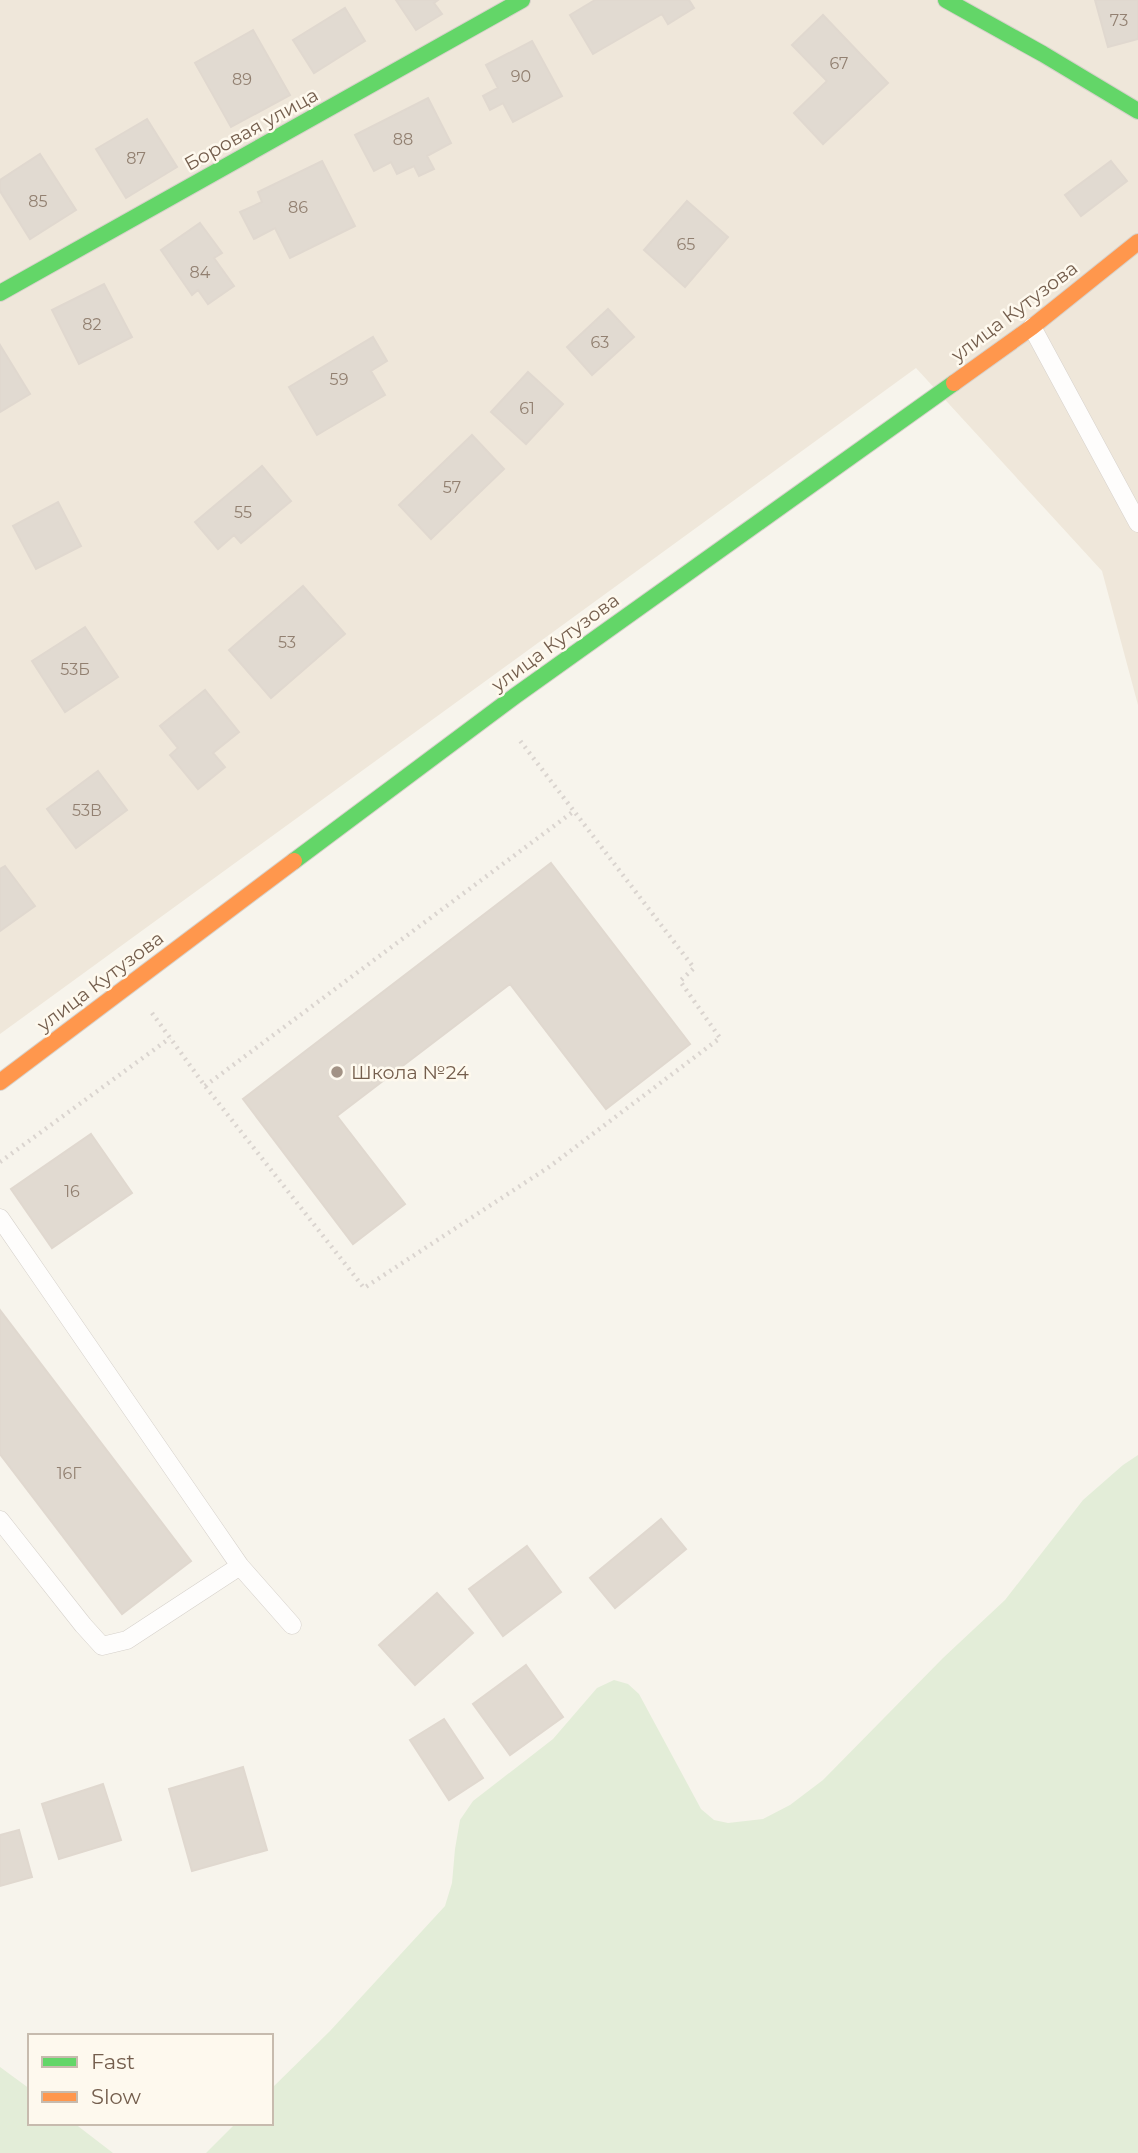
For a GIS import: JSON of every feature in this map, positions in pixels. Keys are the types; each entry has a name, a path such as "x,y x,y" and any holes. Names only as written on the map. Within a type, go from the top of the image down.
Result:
{"main road":[{"name":"Боровая улица","path":"0,293 522,0"},
{"path":"946,0 1138,111"},
{"name":"улица Кутузова","path":"4,1072 131,984 497,710 1032,327 1138,242"}],"lane":[{"path":"1032,327 1138,523"},
{"path":"0,1218 240,1566 292,1625"},
{"path":"0,1520 102,1646 127,1640 240,1566"}],"path":[{"path":"131,984 205,1086 364,1288 549,1167 720,1038 680,981 694,968 497,710"},
{"path":"205,1086 573,811"},
{"path":"0,1162 170,1038"}],"shaded area":[{"path":"0,0 1138,0 1138,705 1102,571 916,368 0,1034"}],"green space":[{"path":"1138,1455 1138,2153 206,2153 234,2125 273,2125 273,2087 330,2031 445,1906 452,1883 460,1820 473,1801 553,1739 597,1688 614,1680 628,1684 639,1694 701,1809 714,1820 728,1823 763,1819 790,1805 823,1780 943,1658 1005,1600 1083,1500"},
{"path":"0,2067 28,2088 28,2125 77,2125 113,2153 0,2153"}],"building":[{"path":"396,0 438,0 434,3 442,14 416,30"},
{"path":"595,0 689,0 694,8 668,24 662,14 593,54 570,15"},
{"path":"1095,0 1138,0 1138,39 1108,47"},
{"path":"345,8 365,41 314,73 293,40"},
{"path":"823,15 888,83 823,144 794,113 827,81 792,45"},
{"path":"253,30 290,95 231,127 195,63"},
{"path":"532,41 562,96 513,122 503,103 490,110 483,96 498,88 486,65"},
{"path":"428,98 451,143 427,156 434,169 419,176 414,166 397,174 391,162 374,171 355,135"},
{"path":"147,119 177,167 126,198 96,149"},
{"path":"40,154 76,210 30,239 0,191 0,180"},
{"path":"322,161 355,226 290,258 275,228 254,239 240,212 262,202 258,192"},
{"path":"1111,161 1127,181 1081,216 1065,195"},
{"path":"687,201 728,237 685,287 644,250"},
{"path":"200,223 222,253 214,258 234,286 208,304 198,290 192,295 161,250"},
{"path":"104,284 132,337 79,364 52,310"},
{"path":"608,309 634,337 592,375 567,347"},
{"path":"373,337 387,361 371,371 385,395 317,435 289,387"},
{"path":"0,345 30,394 0,412"},
{"path":"528,372 563,404 526,444 491,412"},
{"path":"472,435 504,469 431,539 399,505"},
{"path":"262,466 291,501 241,543 234,535 218,549 195,522"},
{"path":"58,502 81,546 36,569 13,526"},
{"path":"303,586 345,634 271,698 229,650"},
{"path":"85,627 118,677 65,712 32,661"},
{"path":"205,690 239,732 213,753 225,767 198,789 170,755 178,748 160,726"},
{"path":"98,771 127,810 76,848 47,809"},
{"name":"Школа №24","path":"551,863 690,1044 606,1109 510,984 337,1116 405,1204 353,1244 243,1099"},
{"path":"5,866 35,906 0,931 0,869"},
{"path":"91,1134 132,1193 52,1248 11,1189"},
{"path":"0,1310 191,1561 122,1614 0,1454"},
{"path":"661,1519 686,1549 615,1608 590,1578"},
{"path":"527,1546 561,1592 503,1636 469,1589"},
{"path":"437,1593 473,1633 415,1685 379,1645"},
{"path":"526,1665 563,1717 510,1755 473,1704"},
{"path":"444,1719 483,1778 449,1800 410,1740"},
{"path":"243,1767 267,1850 192,1871 169,1789"},
{"path":"103,1784 121,1840 59,1859 42,1804"},
{"path":"19,1830 32,1877 0,1886 0,1835"}],"traffic: fast":[{"path":"0,293 522,0"},
{"path":"946,0 1138,111"},
{"path":"294,861 515,696 954,383"}],"traffic: slow":[{"path":"954,383 1032,327 1138,242"},
{"path":"0,1082 294,861"}],"place":[{"name":"Школа №24","path":"337,1072"}]}
